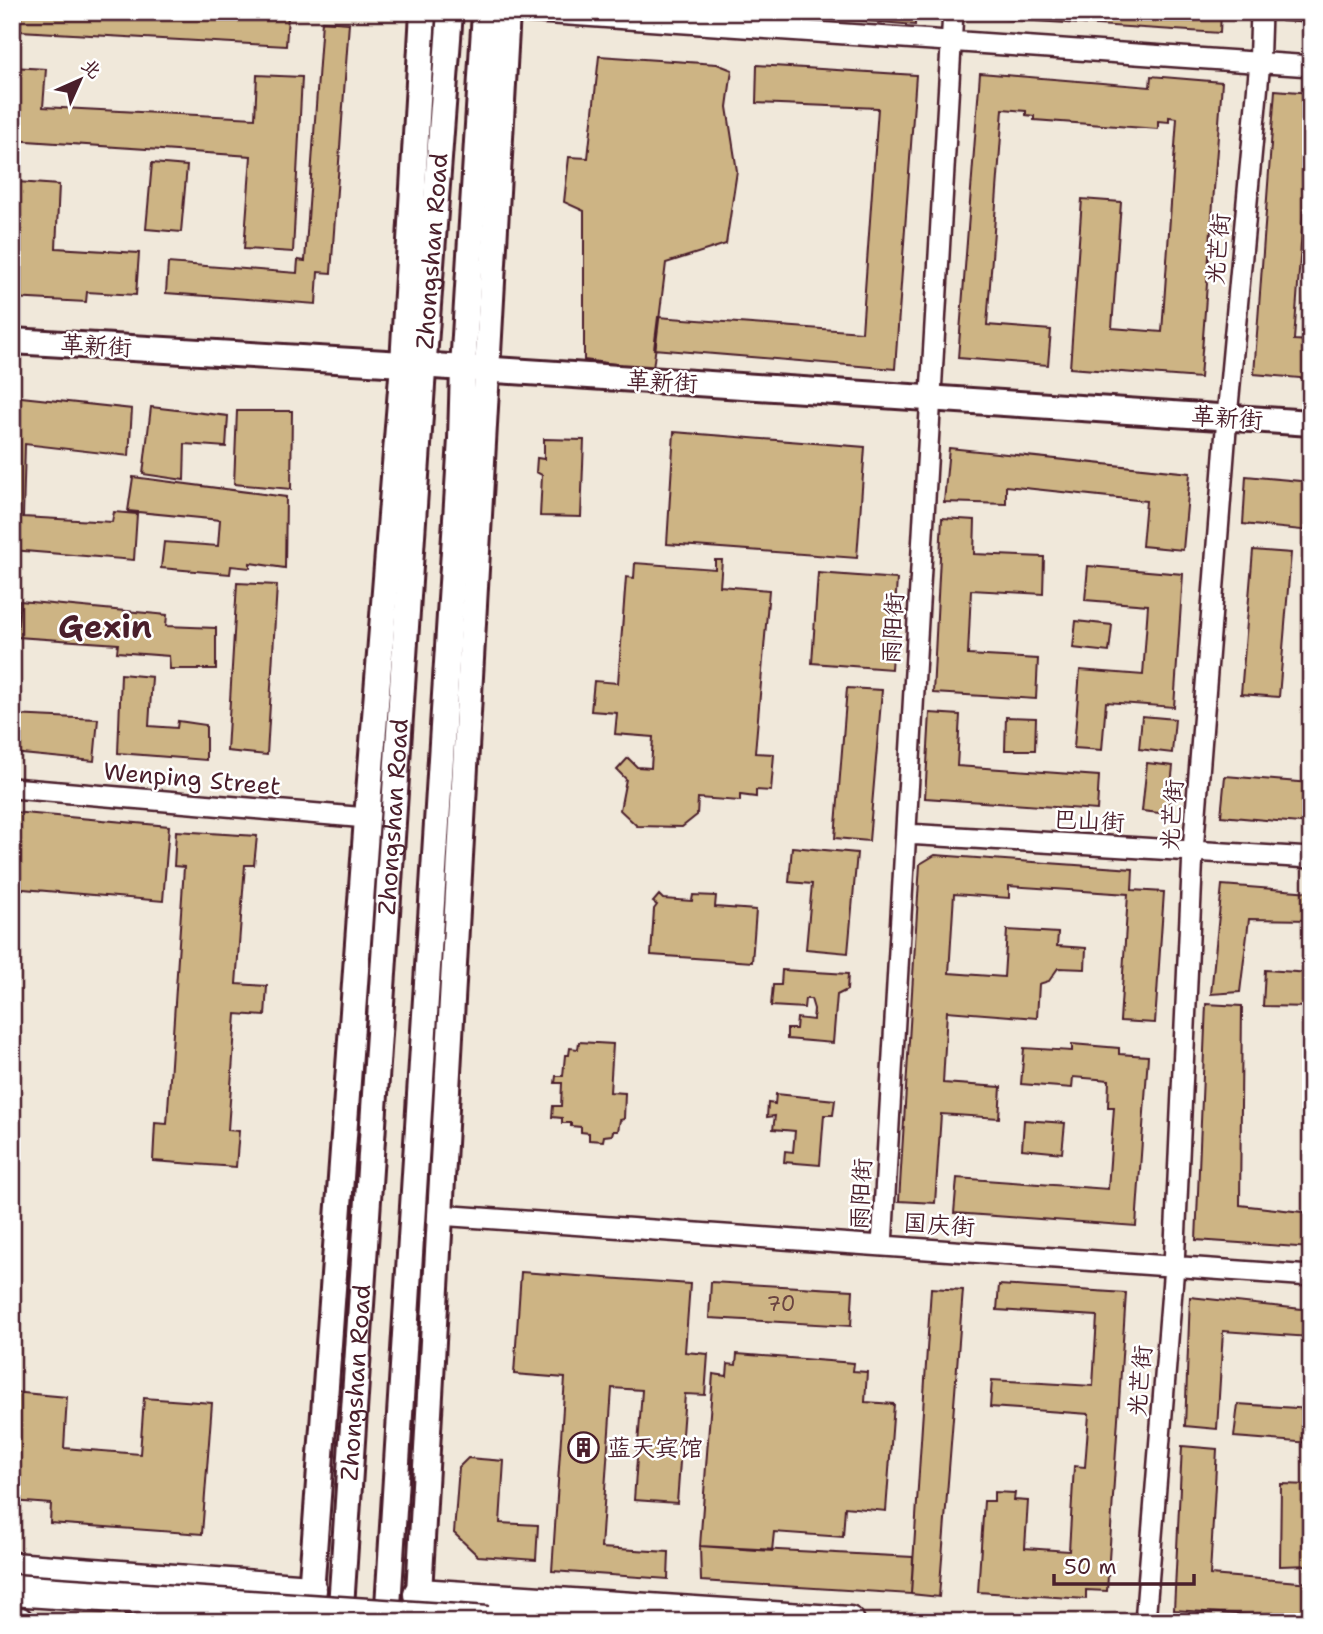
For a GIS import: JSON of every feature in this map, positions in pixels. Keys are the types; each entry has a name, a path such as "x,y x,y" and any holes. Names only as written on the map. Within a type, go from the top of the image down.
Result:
{"highway":[{"path":"12,1568 311,1590"},
{"path":"12,1590 488,1622"},
{"path":"412,1615 849,1622"},
{"path":"12,1621 18,1622"}],"main road":[{"name":"Zhongshan Road","path":"340,1622 414,365 450,12"},
{"name":"Zhongshan Road","path":"412,1615 461,439 475,369 485,12"},
{"path":"412,1615 438,1215 475,369 506,12"},
{"path":"309,1622 367,818 414,365 423,13"},
{"name":"革新街","path":"12,341 1311,423"}],"street":[{"path":"417,12 423,13"},
{"path":"526,12 1311,66"},
{"name":"雨阳街","path":"882,1246 953,12"},
{"name":"光芒街","path":"1145,1622 1174,1266 1193,851 1227,417 1259,63 1261,12"},
{"name":"Wenping Street","path":"12,788 367,818"},
{"name":"巴山街","path":"906,834 1311,859"},
{"name":"国庆街","path":"438,1215 1311,1276"}],"building":[{"path":"21,12 227,12 288,16 286,46 20,31"},
{"path":"762,12 915,12 915,25"},
{"path":"975,12 1221,12 1220,33 974,17"},
{"path":"1283,12 1311,12 1311,23 1282,21"},
{"path":"322,21 349,23 331,273 318,272 316,304 166,293 168,263 297,273 298,260 305,261"},
{"path":"599,56 717,64 732,70 727,107 737,171 726,244 666,263 653,369 584,360 584,211 564,202 569,157 588,158"},
{"path":"757,65 916,75 895,369 654,349 658,317 862,332 878,108 756,103"},
{"path":"12,67 46,69 43,107 255,118 257,75 302,77 293,252 244,249 251,156 12,140"},
{"path":"980,73 1150,87 1151,76 1222,82 1200,378 1070,368 1082,199 1121,202 1112,328 1162,332 1177,118 1169,117 1169,122 1158,121 1158,129 1034,120 1034,116 1026,115 1026,111 1003,109 987,325 1051,330 1048,365 958,358"},
{"path":"1275,90 1311,93 1311,134 1294,340 1311,341 1311,379 1254,374"},
{"path":"152,163 187,166 181,232 146,229"},
{"path":"17,182 59,185 56,248 139,253 136,295 87,292 86,302 12,298 12,244"},
{"path":"1311,218 1311,319 1304,319"},
{"path":"12,396 132,409 129,456 25,444 23,517 112,522 114,512 137,514 134,560 12,550"},
{"path":"151,407 228,416 226,447 185,444 184,480 143,474"},
{"path":"237,411 292,411 291,489 234,484"},
{"path":"674,432 865,447 857,558 667,544"},
{"path":"544,439 584,440 581,517 540,516 542,475 536,472 537,458 544,459"},
{"path":"949,448 1190,473 1183,550 1142,546 1146,501 1006,486 1006,504 944,502"},
{"path":"1246,476 1311,482 1311,531 1243,524"},
{"path":"133,477 286,497 285,568 250,563 250,568 231,566 230,574 161,568 164,542 218,546 220,520 128,511"},
{"path":"942,518 975,520 974,554 1044,557 1043,594 971,590 968,655 1038,659 1036,699 933,693"},
{"path":"1253,550 1291,553 1279,697 1241,694"},
{"path":"715,560 722,560 720,586 769,590 755,753 774,754 771,791 756,790 756,797 740,795 740,801 698,798 697,815 682,827 637,826 620,810 626,779 617,770 628,758 637,767 651,768 653,737 615,734 617,713 591,711 594,681 618,683 626,577 634,578 635,563 715,569"},
{"path":"1088,566 1183,574 1174,707 1106,702 1102,750 1074,748 1080,670 1143,675 1148,605 1085,600"},
{"path":"818,573 897,579 891,669 812,663"},
{"path":"237,583 277,585 267,755 227,751"},
{"path":"20,601 167,615 166,626 216,628 216,669 170,669 169,656 117,652 118,644 17,637"},
{"path":"1076,621 1112,625 1109,652 1073,648"},
{"path":"121,674 152,677 149,726 177,728 178,721 206,725 206,760 118,753"},
{"path":"847,688 882,690 869,841 835,838"},
{"path":"930,713 960,715 957,766 1099,776 1097,810 925,798"},
{"path":"12,715 98,719 94,761 12,753"},
{"path":"1142,716 1175,719 1172,753 1139,749"},
{"path":"1006,717 1036,718 1035,750 1005,750"},
{"path":"1147,763 1173,766 1168,814 1142,811"},
{"path":"1225,776 1311,783 1311,824 1221,816"},
{"path":"12,812 169,826 163,901 12,888"},
{"path":"176,831 257,836 254,865 245,865 236,984 267,986 265,1016 236,1014 228,1130 239,1131 236,1167 153,1161 155,1123 167,1124 184,867 174,866"},
{"path":"792,847 857,853 848,953 806,949 812,884 789,882"},
{"path":"935,855 1133,869 1132,890 1164,892 1155,1023 1120,1021 1128,894 1009,886 1009,898 954,894 949,973 1004,977 1007,930 1058,933 1057,946 1086,948 1085,969 1058,968 1049,981 1039,984 1037,1018 947,1011 943,1083 1001,1087 999,1118 941,1114 935,1203 899,1201 920,864"},
{"path":"1222,885 1311,892 1311,920 1249,919 1240,992 1211,994"},
{"path":"659,895 663,899 692,901 693,895 716,896 715,907 756,910 752,962 651,955 654,909 657,905 653,902"},
{"path":"782,970 848,974 847,990 837,995 833,1043 787,1039 787,1029 796,1029 797,1018 813,1020 814,1009 811,999 805,999 804,1008 771,1006 773,985 781,985"},
{"path":"1265,970 1311,973 1311,1007 1263,1006"},
{"path":"1206,1004 1242,1006 1240,1205 1311,1213 1311,1248 1196,1240"},
{"path":"579,1042 613,1044 610,1092 625,1093 624,1119 620,1120 618,1131 604,1136 603,1141 589,1140 589,1133 581,1132 581,1127 562,1123 562,1118 552,1117 553,1106 561,1106 562,1083 555,1083 556,1076 563,1076 565,1055 569,1055 570,1048 578,1049"},
{"path":"1072,1044 1119,1048 1119,1054 1148,1056 1136,1226 954,1213 957,1178 1108,1189 1114,1107 1108,1107 1109,1080 1073,1077 1072,1088 1021,1084 1024,1048 1072,1051"},
{"path":"776,1094 835,1100 833,1115 824,1115 820,1165 784,1162 785,1151 793,1152 795,1131 773,1129 775,1116 767,1117 768,1103 775,1104"},
{"path":"1024,1120 1065,1123 1062,1153 1022,1149"},
{"name":"蓝天宾馆","path":"521,1272 690,1284 685,1352 708,1354 705,1395 685,1394 677,1503 634,1500 642,1390 612,1388 601,1548 669,1552 668,1579 552,1571 565,1378 514,1374"},
{"path":"711,1282 853,1290 851,1326 709,1318"},
{"path":"999,1285 1126,1293 1107,1591 1086,1590 1086,1599 978,1592 984,1501 994,1501 994,1492 1015,1493 1014,1500 1028,1501 1025,1548 1069,1551 1074,1466 1085,1467 1089,1414 990,1407 992,1380 1093,1386 1097,1316 997,1310"},
{"path":"931,1288 963,1290 939,1597 911,1594"},
{"path":"1190,1297 1311,1310 1311,1337 1223,1331 1217,1429 1185,1426"},
{"path":"737,1354 854,1363 853,1371 867,1372 865,1402 894,1404 886,1511 845,1507 843,1537 774,1532 772,1551 700,1546 713,1374 727,1376 728,1364 736,1365"},
{"path":"12,1392 67,1397 64,1448 140,1454 144,1398 212,1403 202,1534 50,1523 51,1504 12,1501"},
{"path":"1238,1404 1311,1409 1311,1443 1234,1437"},
{"path":"1182,1446 1217,1449 1210,1575 1311,1583 1311,1619 1174,1610"},
{"path":"468,1458 504,1461 500,1523 538,1525 536,1560 478,1556 454,1533 459,1467"},
{"path":"1281,1484 1311,1485 1311,1565 1280,1566"},
{"path":"700,1546 913,1557 911,1594 701,1581"}],"place":[{"name":"蓝天宾馆","path":"584,1448"}],"district":[{"name":"Gexin","path":"105,626"}]}
